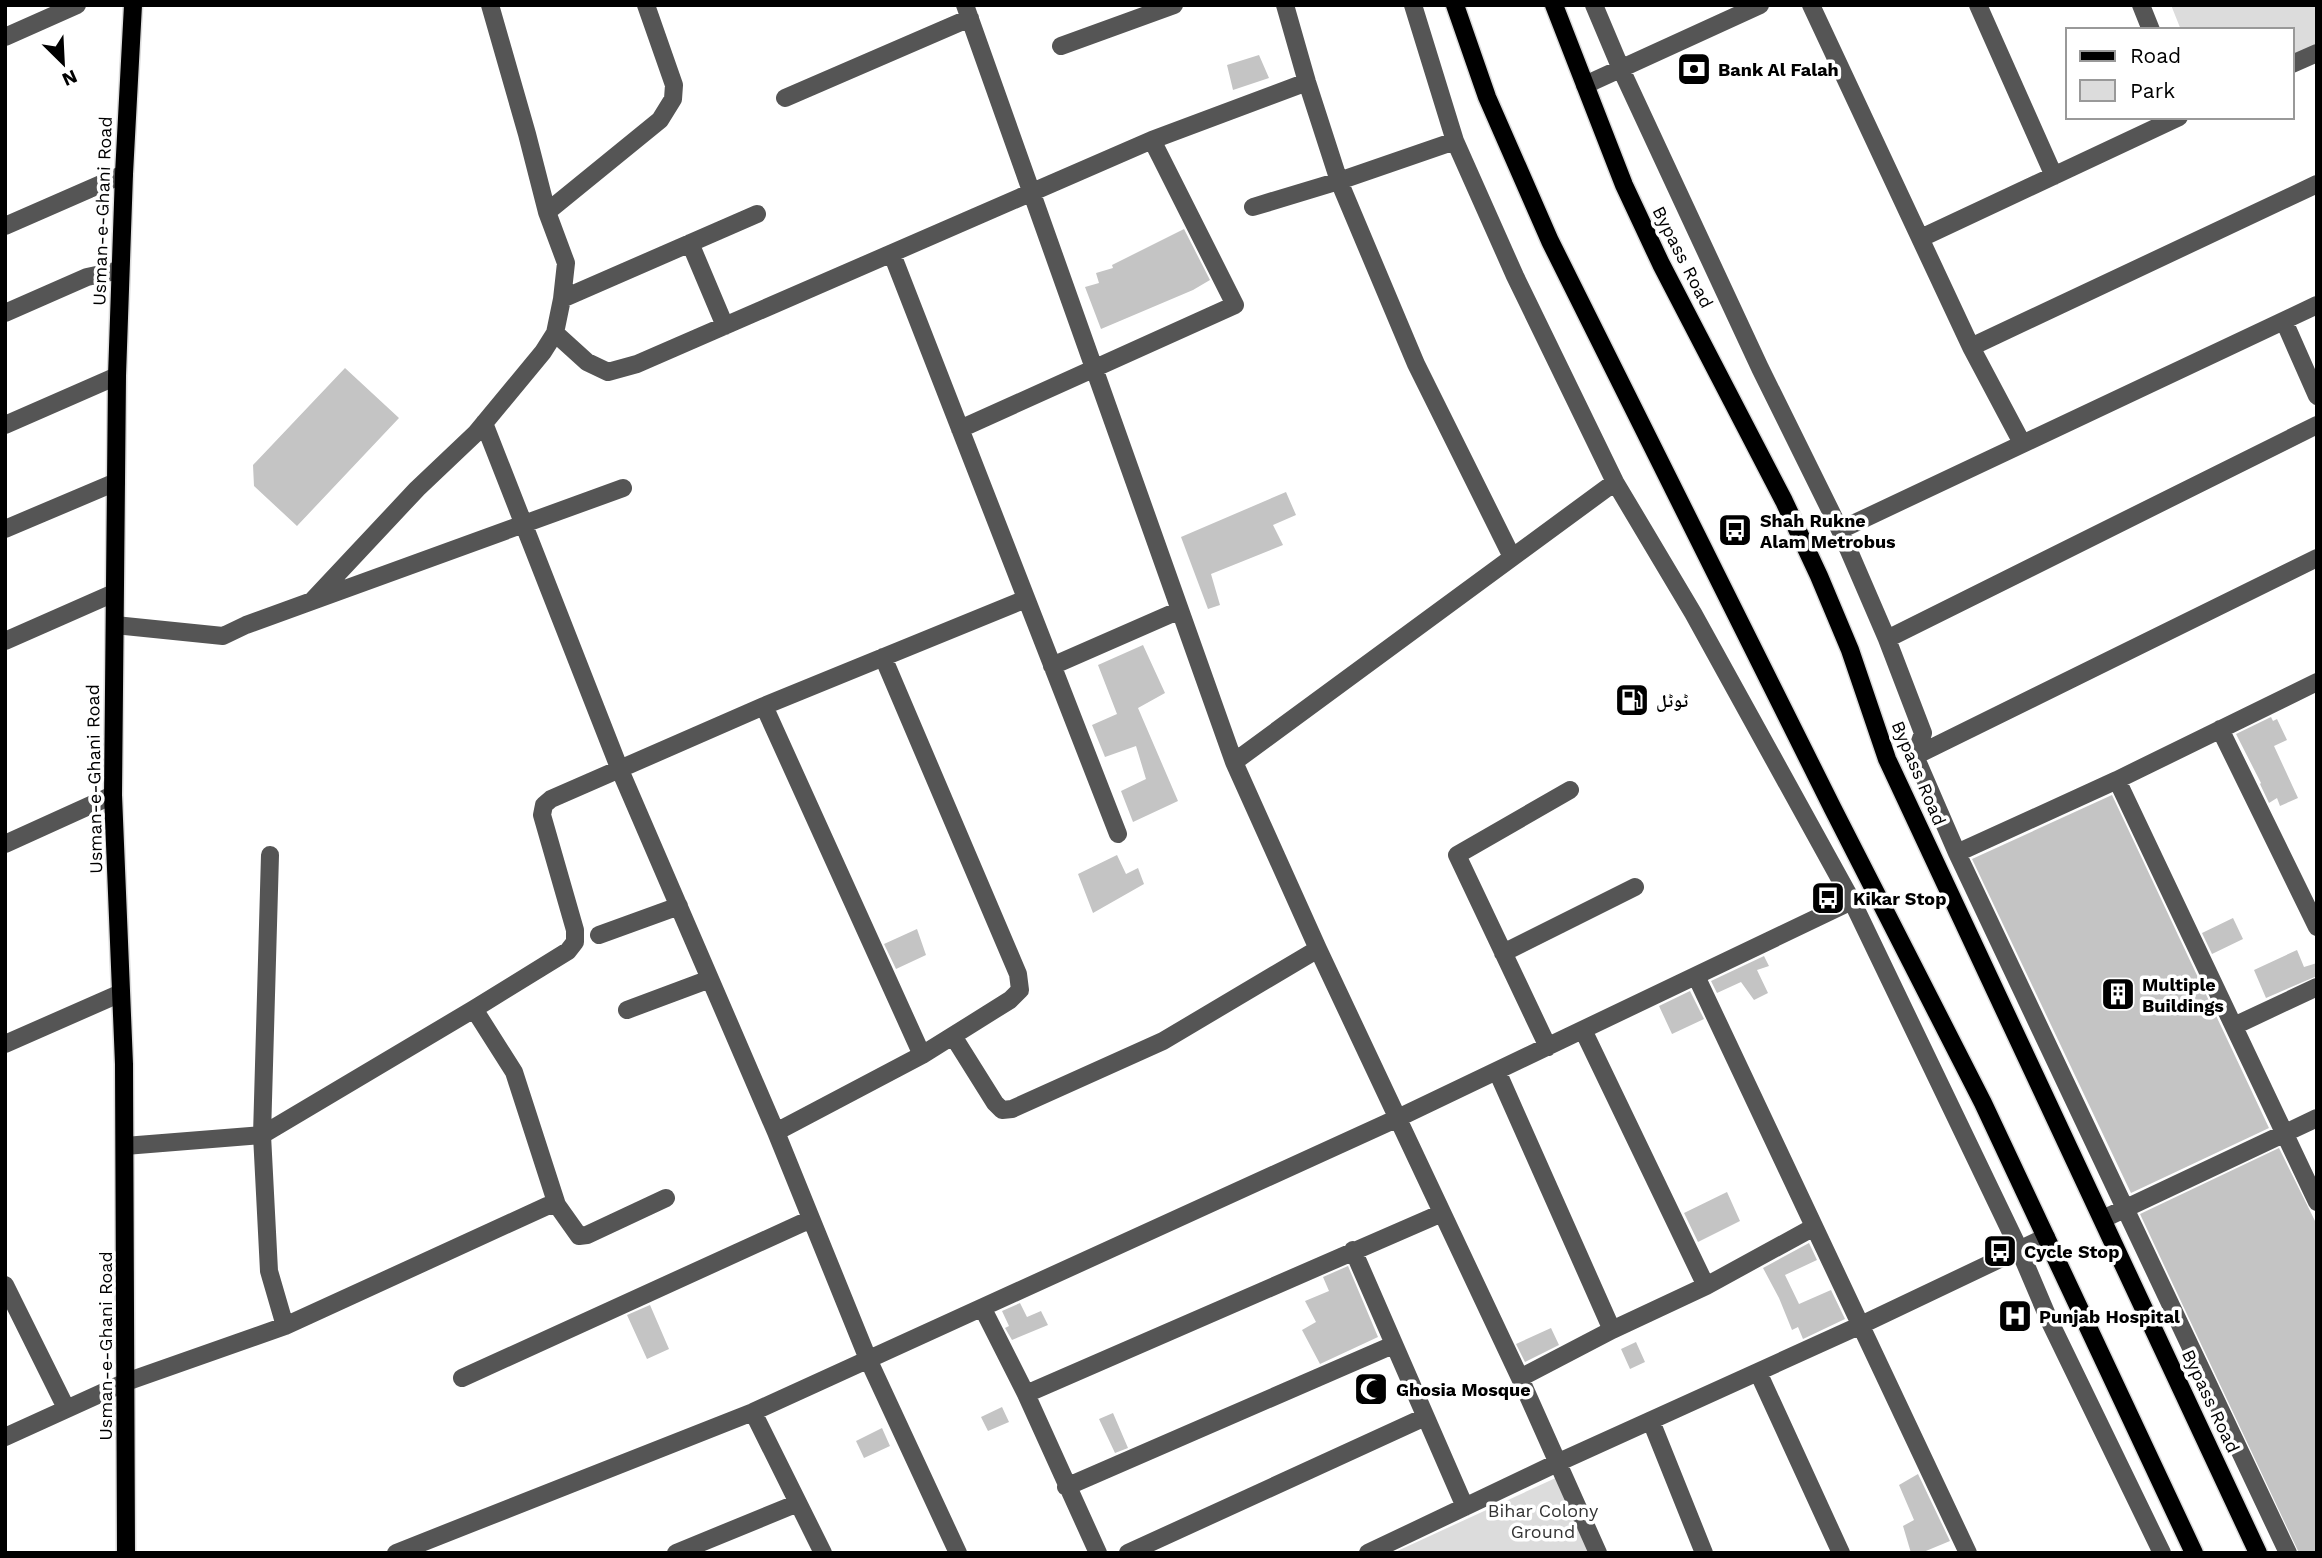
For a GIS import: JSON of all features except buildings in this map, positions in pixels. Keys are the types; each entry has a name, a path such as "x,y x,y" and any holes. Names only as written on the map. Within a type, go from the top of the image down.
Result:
{"main road":[{"name":"Usman-e-Ghani Road","path":"126,1553 125,1146 113,796 117,376 133,5"},
{"path":"1455,5 1487,97 1550,241 1833,810 1983,1103 2194,1553"},
{"name":"Bypass Road","path":"1555,5 1624,185 1656,253 1784,500 1850,650 1887,760 2258,1553"}],"street":[{"path":"5,37 77,5"},
{"path":"313,601 417,489 484,423 543,352 555,333 566,263 547,212 490,5"},
{"path":"547,212 660,120 673,99 674,85 646,5"},
{"path":"1061,46 1174,5"},
{"path":"1285,5 1339,181 1416,364 1512,557"},
{"path":"1413,5 1455,141 1515,276 1615,482 1693,612 1852,901 2162,1553"},
{"path":"1594,5 1754,356 1840,530 1887,639 1923,733 1915,756 1957,853 2288,1553"},
{"path":"1585,85 1760,5"},
{"path":"1811,5 1971,346 2022,443"},
{"path":"1978,5 2054,176"},
{"path":"2141,5 2150,28"},
{"path":"785,98 968,12 1234,762 1318,949 1520,1378 1598,1553"},
{"path":"2294,63 2317,53"},
{"path":"555,333 587,362 608,372 638,364 1152,140 1307,82"},
{"path":"1921,238 2175,119"},
{"path":"961,429 1235,305 1152,140"},
{"path":"1253,206 1339,181 1455,141"},
{"path":"5,226 124,174"},
{"path":"1971,346 2317,184"},
{"path":"562,299 757,214"},
{"path":"690,243 725,326"},
{"path":"892,254 1118,834"},
{"path":"5,313 87,277 120,271"},
{"path":"1840,530 2317,305"},
{"path":"2284,321 2317,396"},
{"path":"5,425 117,376"},
{"path":"484,423 620,770 776,1132 868,1359 958,1553"},
{"path":"1887,639 2317,425"},
{"path":"5,529 116,482"},
{"path":"1234,762 1615,482"},
{"path":"115,625 223,636 246,625 623,488"},
{"path":"1915,756 2317,558"},
{"path":"5,641 114,593"},
{"path":"125,1146 262,1135 568,951 575,942 575,930 542,815 544,805 551,799 764,706 1026,599"},
{"path":"1052,666 1180,610"},
{"path":"776,1132 922,1055 1010,1000 1020,990 1018,974 883,657"},
{"path":"1957,853 2116,780 2317,682"},
{"path":"764,706 922,1055"},
{"path":"2220,729 2317,927"},
{"path":"2116,780 2317,1202"},
{"path":"1548,1047 1457,855 1570,790"},
{"path":"5,844 113,796"},
{"path":"270,855 262,1135 269,1271 285,1326"},
{"path":"1503,953 1634,887"},
{"path":"396,1553 423,1548 753,1412 1398,1118 1852,901"},
{"path":"599,935 680,906"},
{"path":"953,1036 995,1103 1002,1110 1012,1109 1163,1041 1318,949"},
{"path":"1696,976 1968,1553"},
{"path":"627,1010 710,979"},
{"path":"2234,1026 2317,987"},
{"path":"5,1044 121,993"},
{"path":"474,1009 514,1072 556,1205 579,1236 587,1235 666,1198"},
{"path":"1583,1030 1706,1286"},
{"path":"1497,1071 1612,1330"},
{"path":"2103,1219 2317,1118"},
{"path":"5,1437 126,1382 285,1326 547,1206 556,1205"},
{"path":"1026,1394 1441,1213"},
{"path":"462,1378 811,1219"},
{"path":"1520,1378 1612,1330 1706,1286 1814,1227"},
{"path":"1368,1553 2046,1237"},
{"path":"1353,1250 1465,1507"},
{"path":"5,1285 66,1408"},
{"path":"983,1309 1026,1394 1098,1553"},
{"path":"1066,1487 1393,1345"},
{"path":"1758,1372 1841,1553"},
{"path":"753,1412 823,1553"},
{"path":"1128,1553 1425,1417"},
{"path":"1651,1421 1704,1553"},
{"path":"676,1553 798,1503"}],"green space":[{"path":"2171,5 2317,5 2317,53 2294,64 2294,28 2180,28"},
{"name":"Bihar Colony Ground","path":"1560,1476 1596,1553 1393,1553"}],"place":[{"name":"Bank Al Falah","path":"1694,69"},
{"name":"Shah Rukne Alam Metrobus","path":"1735,530"},
{"name":"ٹوٹل","path":"1632,700"},
{"name":"Kikar Stop","path":"1828,898"},
{"name":"Multiple Buildings","path":"2118,994"},
{"name":"Cycle Stop","path":"2000,1251"},
{"name":"Punjab Hospital","path":"2015,1316"},
{"name":"Ghosia Mosque","path":"1371,1389"}]}
